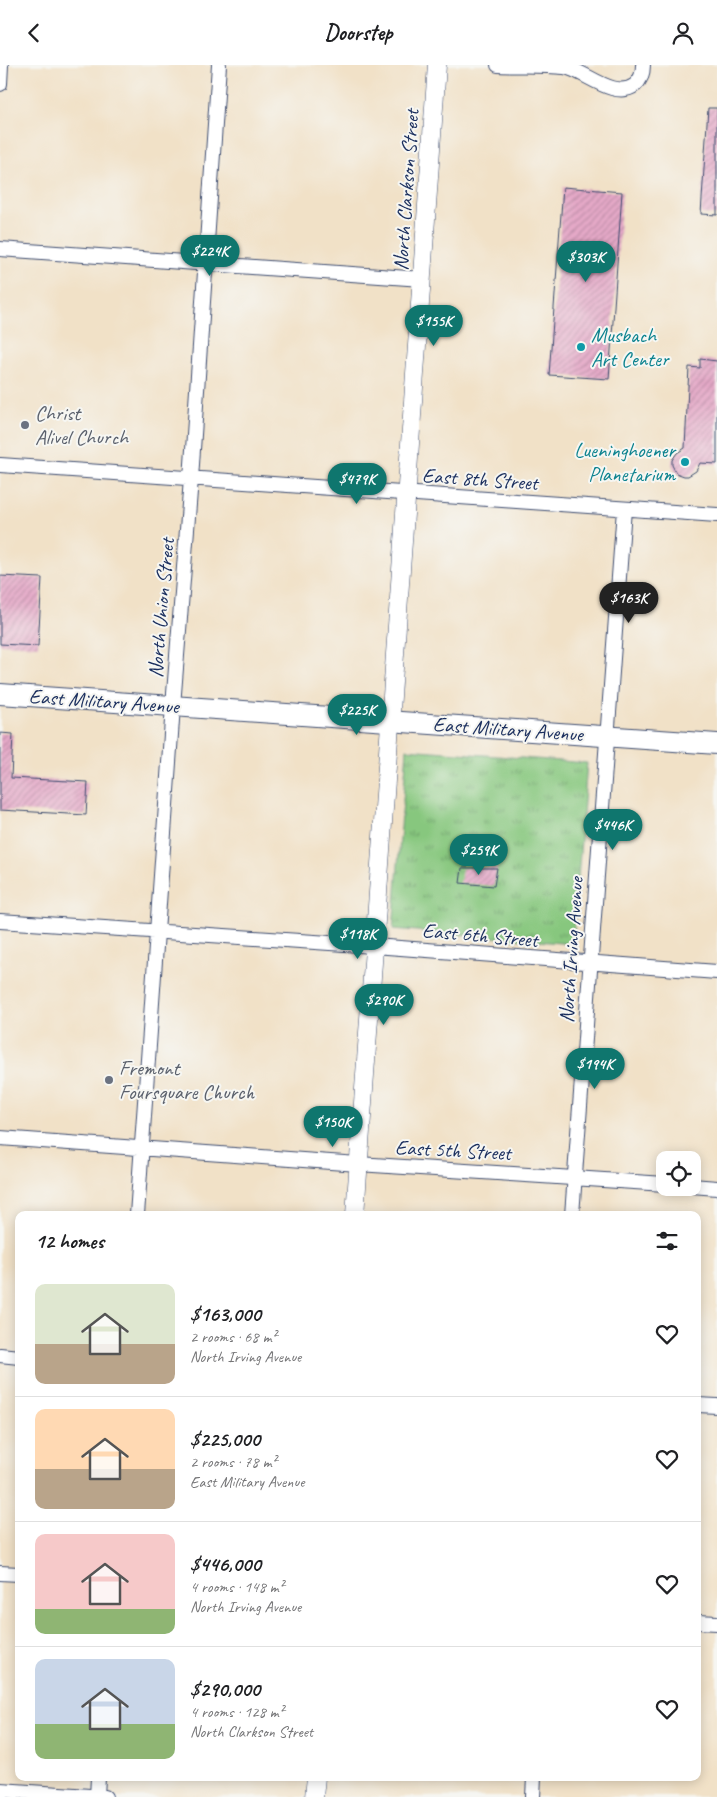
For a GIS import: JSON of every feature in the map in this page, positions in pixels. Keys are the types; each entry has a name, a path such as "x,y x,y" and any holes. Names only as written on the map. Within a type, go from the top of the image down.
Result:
{"main road":[{"name":"East Military Avenue","path":"0,694 717,744"}],"street":[{"path":"0,84 1,65"},
{"name":"North Union Street","path":"137,1211 207,262 219,65"},
{"name":"North Clarkson Street","path":"355,1211 437,65"},
{"path":"498,65 568,66 603,85 618,90 630,89 640,81 643,65"},
{"path":"0,249 207,262 422,279"},
{"name":"East 8th Street","path":"0,465 717,515"},
{"name":"North Irving Avenue","path":"572,1211 624,509"},
{"name":"East 6th Street","path":"0,921 374,946 717,972"},
{"name":"East 5th Street","path":"0,1138 656,1183"},
{"path":"701,1187 717,1188"},
{"path":"0,1355 15,1357"},
{"path":"701,1405 717,1406"},
{"path":"0,1573 15,1574"},
{"path":"701,1621 717,1623"},
{"path":"97,1797 98,1781"},
{"path":"314,1797 316,1781"},
{"path":"533,1797 534,1781"},
{"path":"0,1790 105,1797"}],"green space":[{"path":"407,749 587,763 573,944 393,929"}],"building":[{"path":"708,108 717,108 717,215 701,214"},
{"path":"563,187 622,192 609,379 549,375"},
{"path":"700,359 717,361 717,464 700,463 696,471 688,476 684,476 676,473 672,460 677,453 685,448 689,367 700,368"},
{"path":"0,576 42,578 38,646 0,644"},
{"path":"0,733 13,734 11,778 88,782 86,815 0,810"},
{"path":"462,868 497,868 494,886 460,883"}],"place":[{"name":"Musbach Art Center","path":"581,347"},
{"name":"Christ Alivel Church","path":"25,425"},
{"name":"Lueninghoener Planetarium","path":"685,462"},
{"name":"Fremont Foursquare Church","path":"109,1080"}]}
